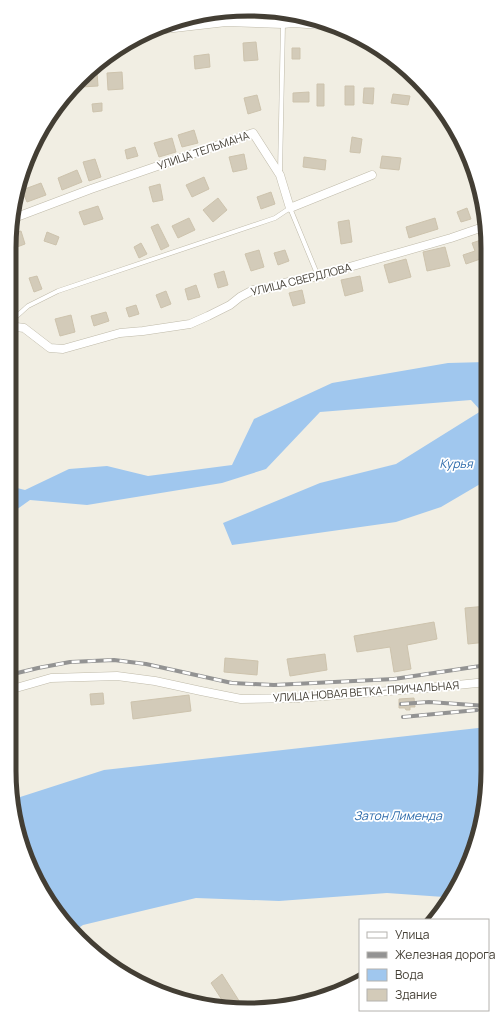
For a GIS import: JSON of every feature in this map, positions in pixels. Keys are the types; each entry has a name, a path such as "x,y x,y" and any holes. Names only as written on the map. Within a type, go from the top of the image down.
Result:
{"street":[{"path":"283,24 284,19"},
{"path":"174,28 226,22 310,24"},
{"name":"УЛИЦА ТЕЛЬМАНА","path":"18,216 91,188 253,132 280,175 290,208"},
{"path":"290,208 372,175"},
{"name":"УЛИЦА СВЕРДЛОВА","path":"16,326 24,328 50,348 63,349 120,333 190,324 230,305 240,297 253,290 267,289 284,283 318,276 480,228"},
{"name":"УЛИЦА НОВАЯ ВЕТКА-ПРИЧАЛЬНАЯ","path":"16,688 51,678 117,676 155,681 241,699 299,698 481,683"}],"lane":[{"path":"280,175 283,24"},
{"path":"16,318 28,306 58,291 275,218 290,208 318,276"}],"water":[{"name":"Курья","path":"481,362 481,411 471,400 320,412 266,469 222,483 87,505 30,500 16,510 16,488 25,490 69,469 107,466 148,476 232,465 254,419 332,383 448,363"},
{"name":"Курья","path":"481,411 481,484 441,507 396,522 232,545 223,523 320,483 396,464"},
{"name":"Затон Лименда","path":"481,728 481,786 477,816 469,845 457,873 444,897 387,893 279,901 196,898 83,925 78,928 55,900 40,873 28,845 20,816 18,798 104,770"}],"building":[{"path":"256,42 258,60 244,61 243,43"},
{"path":"292,48 300,48 300,59 292,59"},
{"path":"209,54 210,67 195,69 194,56"},
{"path":"97,72 98,86 81,87"},
{"path":"122,72 123,89 108,90 107,73"},
{"path":"317,84 324,84 324,106 317,106"},
{"path":"345,86 354,86 354,105 345,105"},
{"path":"364,88 374,88 373,104 363,103"},
{"path":"309,92 309,102 293,102 293,93"},
{"path":"393,94 410,96 408,105 391,103"},
{"path":"257,95 261,110 248,114 244,98"},
{"path":"102,103 102,111 93,112 92,104"},
{"path":"194,130 198,143 182,147 178,135"},
{"path":"352,137 362,139 360,153 350,152"},
{"path":"172,138 176,152 159,157 154,143"},
{"path":"135,147 138,156 127,159 125,150"},
{"path":"244,154 247,169 233,172 229,157"},
{"path":"382,156 401,158 399,170 380,168"},
{"path":"304,157 326,160 325,170 303,167"},
{"path":"95,159 101,177 89,181 83,162"},
{"path":"77,170 82,182 62,190 58,178"},
{"path":"204,177 209,189 192,197 186,185"},
{"path":"41,183 46,195 27,202 23,192 24,189"},
{"path":"160,184 163,200 153,202 149,187"},
{"path":"271,192 275,204 261,209 257,197"},
{"path":"218,198 227,210 213,222 203,210"},
{"path":"98,206 103,219 84,225 79,212"},
{"path":"467,208 471,219 461,222 457,212"},
{"path":"189,218 195,230 178,238 172,226"},
{"path":"435,218 438,229 409,238 406,227"},
{"path":"349,220 352,242 341,244 338,222"},
{"path":"158,224 169,246 161,250 151,227"},
{"path":"21,231 25,244 16,247 16,233"},
{"path":"47,232 59,237 56,245 44,241"},
{"path":"481,240 481,259 466,264 463,255 475,251 472,243"},
{"path":"141,243 147,254 139,258 134,247"},
{"path":"445,247 450,266 427,271 423,252"},
{"path":"259,250 264,267 251,271 245,254"},
{"path":"285,250 289,261 278,265 274,253"},
{"path":"406,259 411,277 389,283 384,265"},
{"path":"224,271 228,285 218,288 214,274"},
{"path":"37,276 42,289 34,292 29,278"},
{"path":"360,276 363,291 345,296 341,280"},
{"path":"196,285 200,297 188,300 185,289"},
{"path":"302,290 305,303 293,306 289,293"},
{"path":"166,291 171,304 161,308 156,295"},
{"path":"136,305 139,314 129,317 126,308"},
{"path":"106,312 109,321 94,326 91,316"},
{"path":"71,315 75,332 60,336 55,319"},
{"path":"481,607 481,643 468,644 465,608"},
{"path":"434,622 437,639 407,645 411,669 394,672 390,647 357,652 354,636"},
{"path":"325,654 327,670 290,676 287,659"},
{"path":"225,658 258,661 257,675 224,672"},
{"path":"103,693 104,704 91,705 90,694"},
{"path":"189,695 191,711 133,719 131,702"},
{"path":"414,698 415,707 410,707 410,710 399,708 399,699"},
{"path":"222,974 240,1003 223,1002 211,983"}],"railway":[{"path":"16,673 70,662 114,660 146,664 232,683 274,685 394,679 481,666"},
{"path":"401,704 429,702 481,706"},
{"path":"403,717 477,710"}]}
